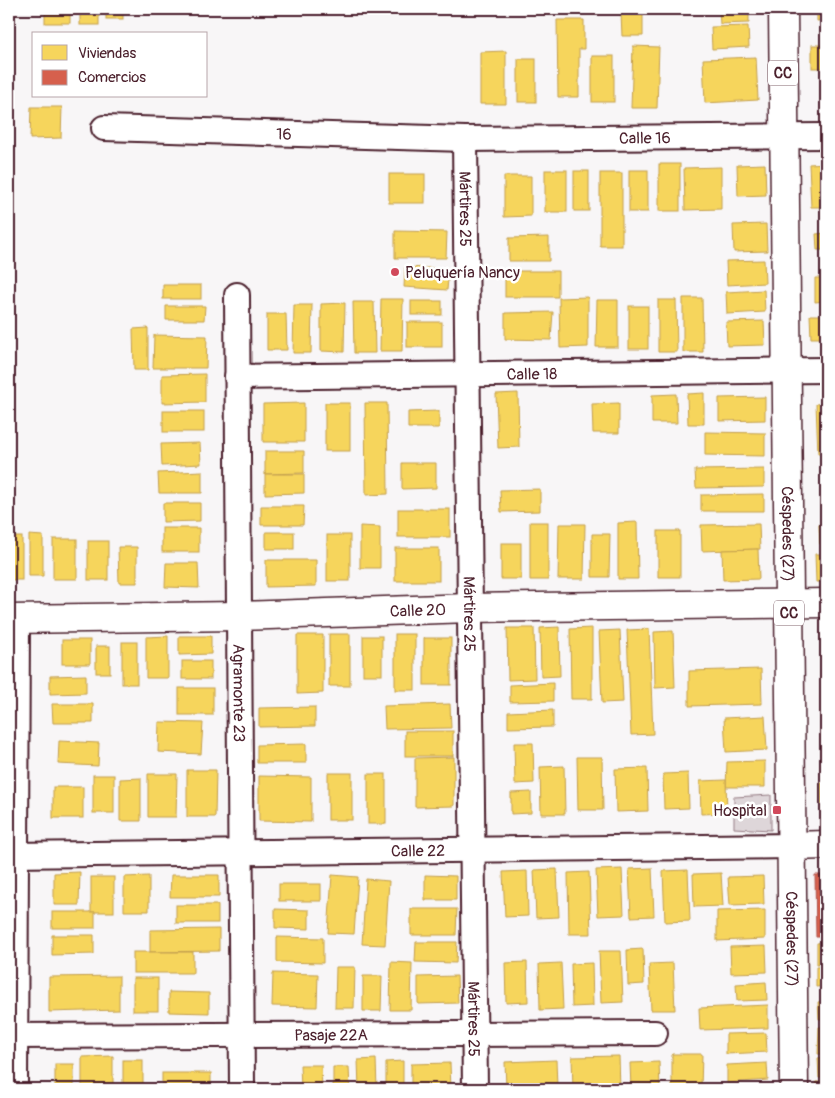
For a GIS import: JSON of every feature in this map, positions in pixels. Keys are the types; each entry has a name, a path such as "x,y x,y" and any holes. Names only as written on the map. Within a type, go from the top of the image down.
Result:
{"main road":[{"name":"Céspedes (27)","path":"783,9 794,1089"},
{"name":"Calle 20","path":"13,619 239,616 470,608 826,603"},
{"name":"Calle 22","path":"792,846 826,845"}],"street":[{"name":"16","path":"104,128 465,139"},
{"name":"Calle 16","path":"465,139 826,136"},
{"name":"Mártires 25","path":"465,139 475,1089"},
{"name":"Agramonte 23","path":"237,295 242,1089"},
{"name":"Calle 18","path":"237,376 826,370"},
{"path":"13,619 12,1036 15,1089"},
{"name":"Calle 22","path":"12,854 792,846"},
{"name":"Pasaje 22A","path":"12,1036 655,1034"}],"shaded area":[{"path":"771,795 771,830 734,828 734,797"}],"building: Viviendas":[{"path":"45,9 70,9 70,23 45,23"},
{"path":"80,9 99,9 99,25 80,25"},
{"path":"106,9 123,9 123,19 106,19"},
{"path":"749,9 749,23 720,24 719,10"},
{"path":"817,9 826,9 826,20 817,21"},
{"path":"621,13 643,13 643,36 622,36"},
{"path":"557,20 584,20 584,49 579,49 579,97 558,97"},
{"path":"748,26 749,47 712,49 711,27"},
{"path":"812,45 826,45 826,68 812,68"},
{"path":"633,46 659,47 657,108 631,108"},
{"path":"506,51 506,104 480,104 480,52"},
{"path":"592,56 614,56 614,102 592,102"},
{"path":"756,57 758,100 705,103 703,59"},
{"path":"518,59 536,59 536,102 518,102"},
{"path":"31,107 62,107 61,138 30,139"},
{"path":"826,163 826,207 811,207 809,164"},
{"path":"659,164 680,164 680,211 659,211"},
{"path":"765,164 766,195 738,196 737,165"},
{"path":"721,167 721,209 685,210 684,168"},
{"path":"545,170 567,170 567,212 545,212"},
{"path":"629,170 648,170 648,212 629,212"},
{"path":"574,171 589,171 589,211 574,211"},
{"path":"600,173 622,173 622,246 600,246"},
{"path":"389,174 425,174 425,203 389,203"},
{"path":"504,176 531,176 531,216 504,217"},
{"path":"766,224 767,251 734,252 733,225"},
{"path":"395,231 447,232 446,258 395,258"},
{"path":"826,233 826,250 817,250 816,234"},
{"path":"549,237 549,261 509,261 509,238"},
{"path":"764,260 765,283 727,285 726,261"},
{"path":"405,267 449,269 447,290 404,287"},
{"path":"505,271 558,271 558,297 505,297"},
{"path":"815,278 826,278 826,301 815,302"},
{"path":"163,285 201,285 201,299 163,299"},
{"path":"764,290 765,312 727,314 726,292"},
{"path":"588,297 588,347 560,348 559,298"},
{"path":"683,298 702,298 703,352 683,352"},
{"path":"381,299 403,299 402,351 380,351"},
{"path":"597,300 618,300 618,347 596,347"},
{"path":"658,300 676,300 677,352 658,352"},
{"path":"411,301 442,301 442,315 411,315"},
{"path":"353,302 374,302 375,353 354,353"},
{"path":"345,303 344,352 321,351 321,304"},
{"path":"294,305 312,305 311,353 293,353"},
{"path":"166,306 205,306 204,320 166,320"},
{"path":"629,306 648,306 648,349 629,349"},
{"path":"553,312 551,340 505,339 505,313"},
{"path":"267,314 286,314 287,350 267,350"},
{"path":"810,315 826,315 826,338 811,338"},
{"path":"764,321 765,345 727,346 726,322"},
{"path":"407,322 442,322 442,347 407,347"},
{"path":"148,328 148,370 134,370 133,329"},
{"path":"154,335 207,336 206,368 153,368"},
{"path":"205,374 205,402 162,403 162,375"},
{"path":"518,393 519,447 498,448 496,394"},
{"path":"704,393 704,424 688,424 687,394"},
{"path":"676,394 677,423 652,423 652,395"},
{"path":"765,397 765,420 719,421 719,398"},
{"path":"304,403 304,442 263,442 263,404"},
{"path":"325,403 350,403 350,451 325,451"},
{"path":"365,403 387,403 388,494 366,495"},
{"path":"619,403 619,433 593,433 592,404"},
{"path":"826,403 826,454 818,454 816,404"},
{"path":"163,411 204,411 204,432 163,432"},
{"path":"439,411 439,428 408,428 408,412"},
{"path":"705,432 765,433 765,456 705,455"},
{"path":"200,443 201,464 162,466 161,444"},
{"path":"265,451 304,451 304,473 265,474"},
{"path":"402,463 436,463 436,488 402,489"},
{"path":"764,469 764,487 696,488 695,470"},
{"path":"202,471 202,493 159,493 158,473"},
{"path":"265,474 304,474 304,493 265,494"},
{"path":"823,482 826,482 826,512 824,512"},
{"path":"540,489 540,511 501,512 500,490"},
{"path":"764,494 764,511 701,511 701,495"},
{"path":"163,503 200,503 200,521 163,522"},
{"path":"261,506 304,506 303,525 261,525"},
{"path":"398,509 450,509 450,537 398,537"},
{"path":"530,522 548,522 548,580 530,580"},
{"path":"637,522 638,579 618,579 618,523"},
{"path":"559,524 585,524 584,579 558,579"},
{"path":"759,524 760,549 702,551 701,525"},
{"path":"819,525 826,525 826,544 820,544"},
{"path":"360,526 380,527 380,568 360,568"},
{"path":"162,528 199,528 199,552 162,552"},
{"path":"658,531 680,531 680,577 658,577"},
{"path":"266,532 294,532 294,549 266,549"},
{"path":"592,534 610,534 609,577 592,577"},
{"path":"29,535 43,536 43,576 29,576"},
{"path":"327,535 350,535 350,581 327,581"},
{"path":"9,537 22,537 22,580 9,580"},
{"path":"53,539 77,539 77,579 53,579"},
{"path":"88,541 108,541 108,580 88,580"},
{"path":"501,543 521,543 521,579 501,579"},
{"path":"118,547 137,547 137,583 119,583"},
{"path":"395,548 439,548 439,581 395,581"},
{"path":"758,549 759,579 723,580 722,550"},
{"path":"815,554 826,554 826,582 816,582"},
{"path":"266,560 316,560 316,586 266,587"},
{"path":"166,563 198,563 199,588 165,587"},
{"path":"559,627 560,676 541,677 540,628"},
{"path":"507,628 534,628 535,679 508,680"},
{"path":"592,628 592,699 571,699 570,629"},
{"path":"649,629 653,734 631,735 627,630"},
{"path":"620,630 623,702 602,703 599,631"},
{"path":"673,631 675,687 655,688 654,632"},
{"path":"329,634 350,634 350,686 329,686"},
{"path":"395,634 415,634 415,690 395,690"},
{"path":"297,635 323,635 323,693 297,694"},
{"path":"168,636 168,678 146,678 146,637"},
{"path":"179,636 211,636 211,654 179,655"},
{"path":"363,636 382,636 382,675 363,675"},
{"path":"424,638 451,638 451,685 424,685"},
{"path":"824,639 826,639 826,674 825,674"},
{"path":"62,640 90,640 90,664 62,664"},
{"path":"122,642 137,642 137,684 122,684"},
{"path":"96,646 110,646 110,673 96,673"},
{"path":"182,661 211,661 211,679 182,679"},
{"path":"761,669 762,704 689,706 689,671"},
{"path":"86,675 86,693 50,694 50,676"},
{"path":"553,683 553,701 510,702 510,685"},
{"path":"179,688 213,688 213,715 179,715"},
{"path":"52,704 93,704 93,723 53,723"},
{"path":"450,704 451,728 385,729 384,706"},
{"path":"315,707 315,726 259,727 259,708"},
{"path":"553,710 553,727 508,728 508,712"},
{"path":"765,716 767,750 726,752 724,718"},
{"path":"159,722 203,723 201,754 158,752"},
{"path":"405,731 453,731 453,756 405,756"},
{"path":"59,741 99,743 98,766 58,764"},
{"path":"514,743 533,743 534,783 515,784"},
{"path":"306,744 306,763 257,763 257,745"},
{"path":"454,757 454,806 415,807 415,758"},
{"path":"577,757 602,757 603,810 578,810"},
{"path":"765,761 765,787 726,787 727,762"},
{"path":"564,766 565,814 541,814 540,767"},
{"path":"647,768 648,811 616,812 615,769"},
{"path":"187,770 216,770 215,817 187,817"},
{"path":"328,773 352,773 352,820 328,820"},
{"path":"688,773 689,808 664,809 663,774"},
{"path":"148,774 177,774 176,817 148,817"},
{"path":"368,774 386,774 386,824 368,824"},
{"path":"93,775 114,775 114,813 93,813"},
{"path":"259,776 311,777 311,822 259,821"},
{"path":"141,778 141,821 120,821 120,779"},
{"path":"726,780 727,813 701,814 700,781"},
{"path":"821,783 826,783 826,815 822,815"},
{"path":"53,787 83,787 83,818 53,818"},
{"path":"531,792 531,813 511,814 511,793"},
{"path":"652,868 654,916 631,917 629,869"},
{"path":"557,869 559,917 536,918 534,870"},
{"path":"622,869 624,915 598,916 596,870"},
{"path":"688,870 690,921 665,922 663,871"},
{"path":"527,871 528,916 505,917 503,872"},
{"path":"80,872 79,905 54,905 54,873"},
{"path":"589,872 591,934 569,934 568,873"},
{"path":"721,873 723,906 694,907 693,874"},
{"path":"171,875 219,875 219,897 170,897"},
{"path":"332,875 358,877 354,934 328,933"},
{"path":"425,875 456,876 456,900 425,900"},
{"path":"149,876 149,911 124,911 124,877"},
{"path":"763,876 764,904 730,905 728,877"},
{"path":"91,877 114,877 114,912 91,912"},
{"path":"366,879 389,881 385,945 362,944"},
{"path":"279,884 321,884 321,901 279,901"},
{"path":"176,905 218,905 218,923 176,923"},
{"path":"275,909 309,910 309,929 275,928"},
{"path":"411,909 457,909 456,935 411,935"},
{"path":"765,910 765,939 717,941 717,911"},
{"path":"52,912 95,912 95,928 52,928"},
{"path":"219,929 219,951 150,952 150,930"},
{"path":"52,935 94,935 94,954 52,955"},
{"path":"277,937 323,938 323,963 277,962"},
{"path":"416,942 457,942 456,963 415,962"},
{"path":"826,942 826,963 817,964 817,943"},
{"path":"766,946 767,972 731,973 730,947"},
{"path":"643,949 644,984 628,985 627,950"},
{"path":"599,951 621,951 623,1002 601,1003"},
{"path":"133,952 193,952 193,973 133,973"},
{"path":"391,962 412,963 411,1010 390,1010"},
{"path":"527,962 528,1002 506,1003 505,963"},
{"path":"561,963 563,1009 540,1010 539,964"},
{"path":"592,963 593,1006 572,1007 571,964"},
{"path":"673,963 675,1010 651,1010 649,964"},
{"path":"336,967 355,967 354,1008 335,1008"},
{"path":"816,967 826,967 826,986 816,987"},
{"path":"273,973 318,974 317,1007 272,1006"},
{"path":"119,976 119,1010 49,1012 49,977"},
{"path":"363,976 382,976 381,1011 363,1011"},
{"path":"457,976 458,1003 418,1004 418,977"},
{"path":"133,978 158,978 158,1011 133,1011"},
{"path":"766,982 767,1000 737,1001 736,984"},
{"path":"169,992 209,993 209,1013 169,1012"},
{"path":"826,1001 826,1019 819,1019 818,1002"},
{"path":"768,1005 768,1028 700,1030 699,1008"},
{"path":"819,1027 826,1027 826,1054 818,1054"},
{"path":"766,1033 767,1052 726,1054 726,1034"},
{"path":"672,1054 702,1054 701,1089 672,1089"},
{"path":"113,1056 113,1089 82,1089 82,1057"},
{"path":"619,1056 620,1089 573,1089 572,1057"},
{"path":"826,1057 826,1078 819,1078 818,1058"},
{"path":"376,1059 377,1089 359,1089 358,1060"},
{"path":"123,1060 143,1060 143,1089 123,1089"},
{"path":"556,1060 557,1086 506,1088 505,1062"},
{"path":"403,1061 403,1089 386,1089 386,1062"},
{"path":"659,1062 660,1089 631,1089 630,1063"},
{"path":"450,1063 451,1089 411,1089 411,1064"},
{"path":"767,1063 768,1080 727,1083 727,1065"},
{"path":"55,1064 74,1064 74,1089 55,1089"},
{"path":"300,1065 321,1065 322,1089 301,1089"},
{"path":"333,1067 349,1067 350,1089 333,1089"},
{"path":"162,1073 211,1073 211,1089 162,1089"},
{"path":"816,1082 826,1082 826,1089 817,1089"}],"building: Comercios":[{"path":"815,875 826,875 826,937 816,937"}],"place":[{"name":"Peluquería Nancy","path":"395,272"},
{"name":"Hospital","path":"777,810"}]}
